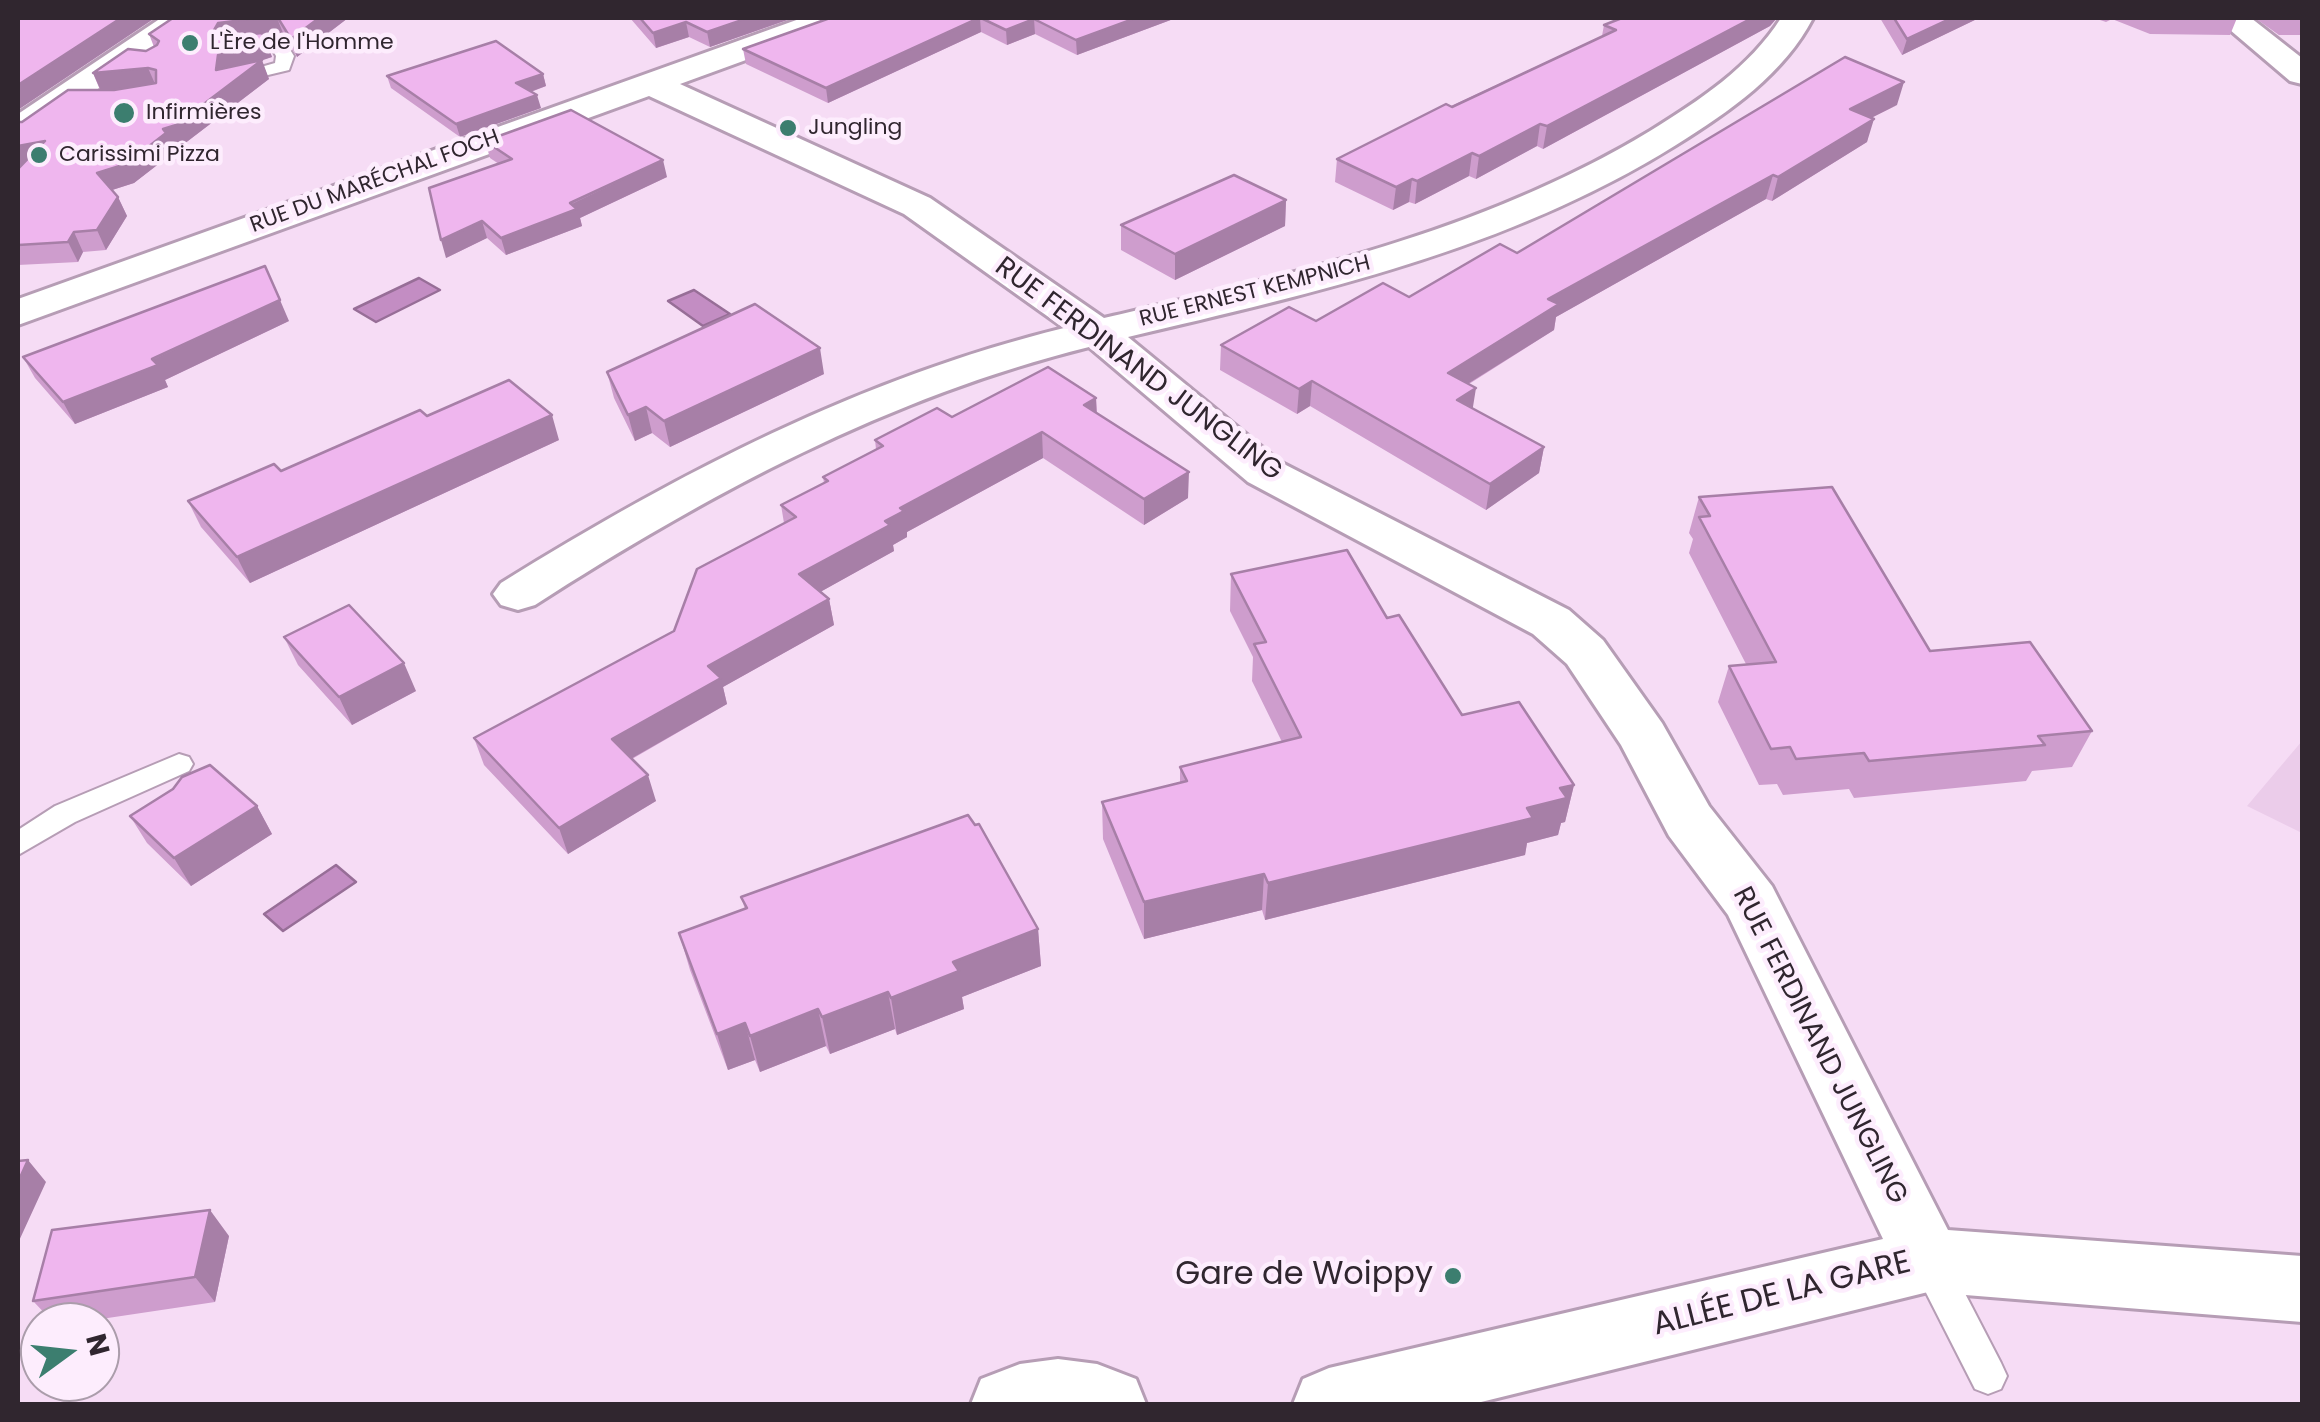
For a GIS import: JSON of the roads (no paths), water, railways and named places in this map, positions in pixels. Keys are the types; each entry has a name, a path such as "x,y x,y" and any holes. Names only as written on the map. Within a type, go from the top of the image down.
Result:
{"street":[{"path":"18,130 80,98 139,58 182,18"},
{"name":"RUE DU MARÉCHAL FOCH","path":"23,309 831,18"},
{"name":"RUE ERNEST KEMPNICH","path":"518,594 697,485 941,378 1094,330 1348,272 1486,224 1544,199 1652,147 1736,90 1766,63 1798,18"},
{"path":"2232,18 2302,74"},
{"name":"RUE FERDINAND JUNGLING","path":"649,84 917,206 1094,330 1264,472 1550,622 1585,652 1643,736 1689,822 1751,902 1928,1260"},
{"name":"ALLÉE DE LA GARE","path":"1329,1404 1928,1260 2302,1289"},
{"path":"1007,1404 1050,1393 1091,1397 1110,1404"}],"lane":[{"path":"232,81 283,66 286,56 276,42 234,47"},
{"path":"18,844 65,814 178,764"},
{"path":"1928,1260 1988,1376"}],"place":[{"name":"L'Ère de l'Homme","path":"190,43"},
{"name":"Infirmières","path":"124,113"},
{"name":"Jungling","path":"788,128"},
{"name":"Carissimi Pizza","path":"39,155"},
{"name":"Gare de Woippy","path":"1453,1276"}]}
